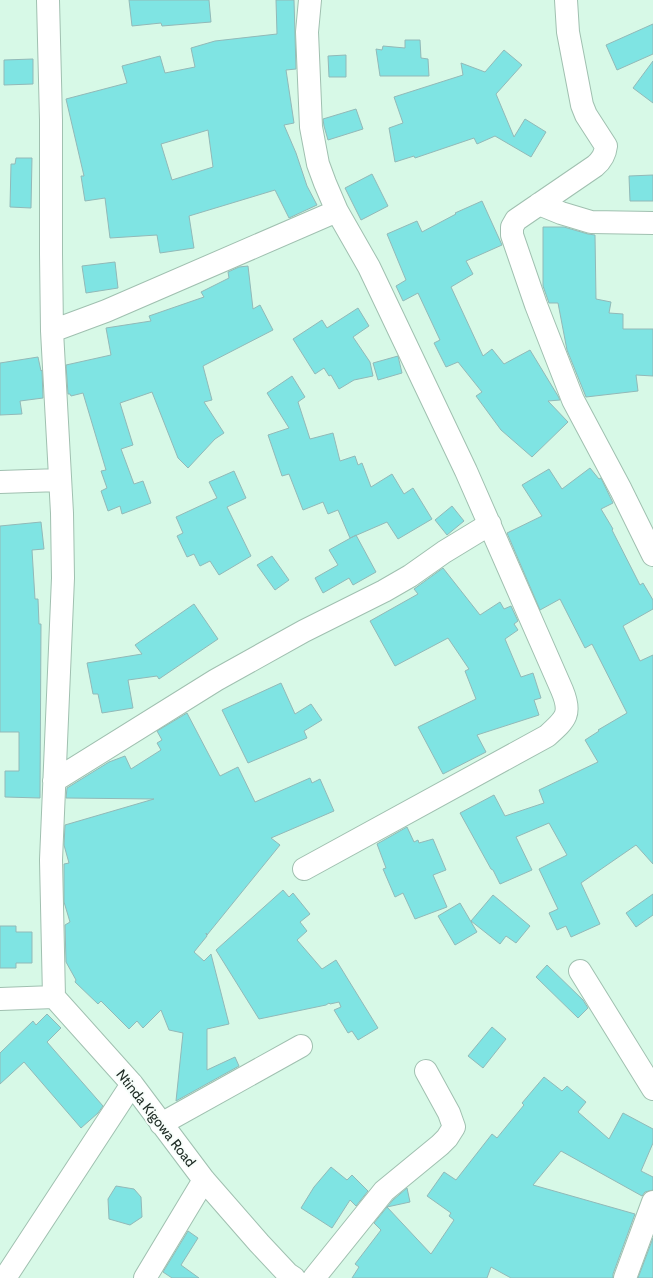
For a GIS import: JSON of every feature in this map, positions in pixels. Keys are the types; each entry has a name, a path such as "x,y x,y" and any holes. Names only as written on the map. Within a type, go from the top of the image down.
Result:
{"street":[{"path":"0,999 54,997 51,860 63,578 62,513 52,331 51,120 48,0"},
{"path":"304,869 547,736 559,725 567,713 567,702 562,690 466,471 369,267 337,211 318,164 311,127 309,103 308,32 310,0"},
{"path":"566,0 568,32 582,105 586,116 606,146 605,153 601,161 595,166 516,220 512,227 512,235 536,305 573,400 621,490 653,555"},
{"path":"539,204 590,222 653,223"},
{"path":"52,331 106,311 337,211"},
{"path":"0,482 60,480"},
{"path":"54,781 216,680 304,631 397,584 444,552 490,524"},
{"path":"580,971 653,1089"},
{"name":"Ntinda Kigowa Road","path":"54,997 132,1084 204,1180 290,1277"},
{"path":"161,1124 301,1046"},
{"path":"314,1278 384,1191 440,1145 447,1138 454,1127 426,1071"},
{"path":"5,1278 132,1084"},
{"path":"145,1278 204,1180"},
{"path":"625,1278 653,1202"}],"building":[{"path":"129,0 209,0 211,22 162,26 161,23 132,26"},
{"path":"276,0 294,0 296,69 286,70 294,123 284,125 296,153 307,186 317,205 289,218 275,190 189,216 194,248 160,253 157,235 110,238 105,198 85,201 81,176 84,176 66,99 127,83 122,66 160,56 165,73 195,67 191,48 215,41 277,34","holes":["208,130 213,167 172,180 161,144"]},
{"path":"653,24 653,54 617,70 606,45"},
{"path":"405,40 420,40 421,58 428,59 429,76 380,76 376,49 382,50 383,46 405,48"},
{"path":"504,50 522,65 496,94 514,137 525,119 546,132 531,157 495,136 477,144 474,138 415,158 414,156 395,162 389,128 403,123 394,97 463,75 461,63 485,72"},
{"path":"346,55 346,77 329,77 328,56"},
{"path":"33,59 33,84 4,85 4,60"},
{"path":"653,61 653,103 633,88"},
{"path":"356,109 363,129 328,140 323,119"},
{"path":"16,158 32,158 31,208 10,207 11,164 15,164"},
{"path":"372,174 388,206 361,220 345,188"},
{"path":"653,175 653,201 630,201 629,176"},
{"path":"482,201 502,245 466,261 473,274 451,287 483,356 492,349 504,364 530,350 560,400 548,401 568,422 532,457 501,430 476,396 482,392 458,362 446,367 434,343 440,340 418,293 403,301 396,286 406,280 387,234 417,221 422,232 456,214 455,213"},
{"path":"543,227 564,227 595,235 596,299 611,302 609,313 623,314 623,329 653,329 653,376 636,375 638,391 586,397 567,350 558,303 549,303 543,286"},
{"path":"115,262 118,288 86,293 82,266"},
{"path":"248,266 253,309 260,305 273,330 203,366 212,400 204,402 224,433 215,439 188,468 178,458 152,392 120,403 133,445 121,449 134,484 143,481 151,503 122,514 120,506 108,511 101,491 107,488 101,471 106,470 83,393 71,396 68,394 66,365 111,355 106,328 151,321 149,316 204,297 201,292 229,278 228,272 239,267"},
{"path":"358,308 369,326 353,337 370,362 373,376 354,380 339,389 331,375 329,376 324,368 315,374 293,339 322,320 327,328"},
{"path":"398,356 402,373 378,380 373,363"},
{"path":"38,357 41,371 42,370 43,398 20,401 22,414 0,415 0,363"},
{"path":"292,376 305,397 298,402 310,439 333,433 340,461 355,456 358,465 362,463 371,487 392,474 404,494 413,488 432,519 398,539 387,522 350,538 338,510 328,514 323,502 303,510 289,474 282,476 268,435 289,428 267,393"},
{"path":"590,468 599,479 601,478 613,503 601,509 613,529 612,530 640,585 643,583 653,600 653,609 623,626 640,661 653,655 653,864 636,845 581,883 600,924 571,937 566,926 557,930 549,913 558,909 539,869 567,855 549,823 516,837 532,870 500,884 460,813 494,795 505,816 544,803 539,790 598,762 585,740 599,731 598,730 627,713 592,644 585,648 560,599 540,610 507,533 542,516 522,485 549,469 562,489"},
{"path":"234,471 246,498 227,507 251,556 219,575 210,561 200,566 194,554 187,557 177,536 183,533 176,517 217,498 209,482"},
{"path":"452,506 464,521 447,535 435,520"},
{"path":"41,522 44,549 32,550 35,599 38,599 39,624 41,624 40,798 5,797 5,771 19,771 19,732 0,732 0,526"},
{"path":"356,535 376,572 353,585 349,578 323,593 315,578 338,565 329,550"},
{"path":"272,556 289,580 275,590 257,565"},
{"path":"443,568 480,615 500,602 504,609 511,606 518,621 514,624 518,630 505,639 521,677 533,673 541,698 534,700 539,715 477,735 486,752 443,774 418,727 476,699 465,671 469,669 448,638 395,666 370,621 418,594 414,589"},
{"path":"194,604 218,639 159,679 157,676 128,680 133,708 102,713 98,694 93,694 87,663 142,654 135,645"},
{"path":"281,683 295,714 311,704 322,720 304,731 307,738 248,763 222,710"},
{"path":"187,713 220,776 238,767 255,802 310,778 312,783 320,779 334,811 271,838 280,845 207,935 206,933 207,936 194,952 204,961 211,954 229,1024 207,1029 207,1070 235,1057 239,1066 176,1101 183,1033 169,1030 161,1010 143,1028 137,1021 129,1029 101,1001 98,1004 75,982 76,980 66,962 65,925 70,922 64,902 64,864 69,863 64,845 65,825 154,799 66,798 67,788 109,762 125,756 131,769 161,750 157,743 162,740 157,731"},
{"path":"407,827 414,842 418,840 419,843 433,839 446,870 433,875 447,907 415,919 403,893 395,897 383,869 386,868 377,844"},
{"path":"283,890 289,897 293,893 310,914 300,922 307,931 297,940 322,969 336,960 378,1028 358,1040 352,1031 348,1033 334,1010 341,1007 339,1002 259,1019 216,950"},
{"path":"653,894 653,915 636,927 626,913"},
{"path":"493,895 530,926 516,943 506,936 500,944 471,921"},
{"path":"460,903 477,932 455,945 438,916"},
{"path":"0,926 16,926 16,932 32,932 32,963 16,963 16,968 0,968"},
{"path":"547,965 583,1000 588,1008 578,1018 536,977"},
{"path":"47,1014 61,1028 47,1042 103,1106 98,1113 81,1128 24,1062 0,1084 0,1053 33,1021 36,1025"},
{"path":"492,1027 506,1039 483,1068 468,1056"},
{"path":"544,1077 562,1091 567,1086 586,1102 578,1112 609,1139 623,1113 653,1129 653,1143 641,1171 653,1177 653,1190 645,1192 642,1196 561,1151 533,1185 635,1214 613,1274 613,1278 511,1278 491,1267 487,1278 352,1278 359,1267 355,1264 381,1230 374,1223 387,1207 431,1254 454,1220 449,1216 451,1213 427,1196 444,1172 456,1180 492,1134 497,1138 524,1105 522,1103"},
{"path":"331,1167 347,1180 352,1175 368,1191 356,1206 350,1200 332,1228 301,1208 314,1187"},
{"path":"116,1186 134,1189 141,1197 142,1217 130,1225 109,1219 108,1199"},
{"path":"407,1188 410,1202 387,1207 393,1200"},
{"path":"188,1231 198,1238 181,1265 199,1278 172,1278 163,1272"},
{"path":"653,1238 653,1278 638,1278"}]}
